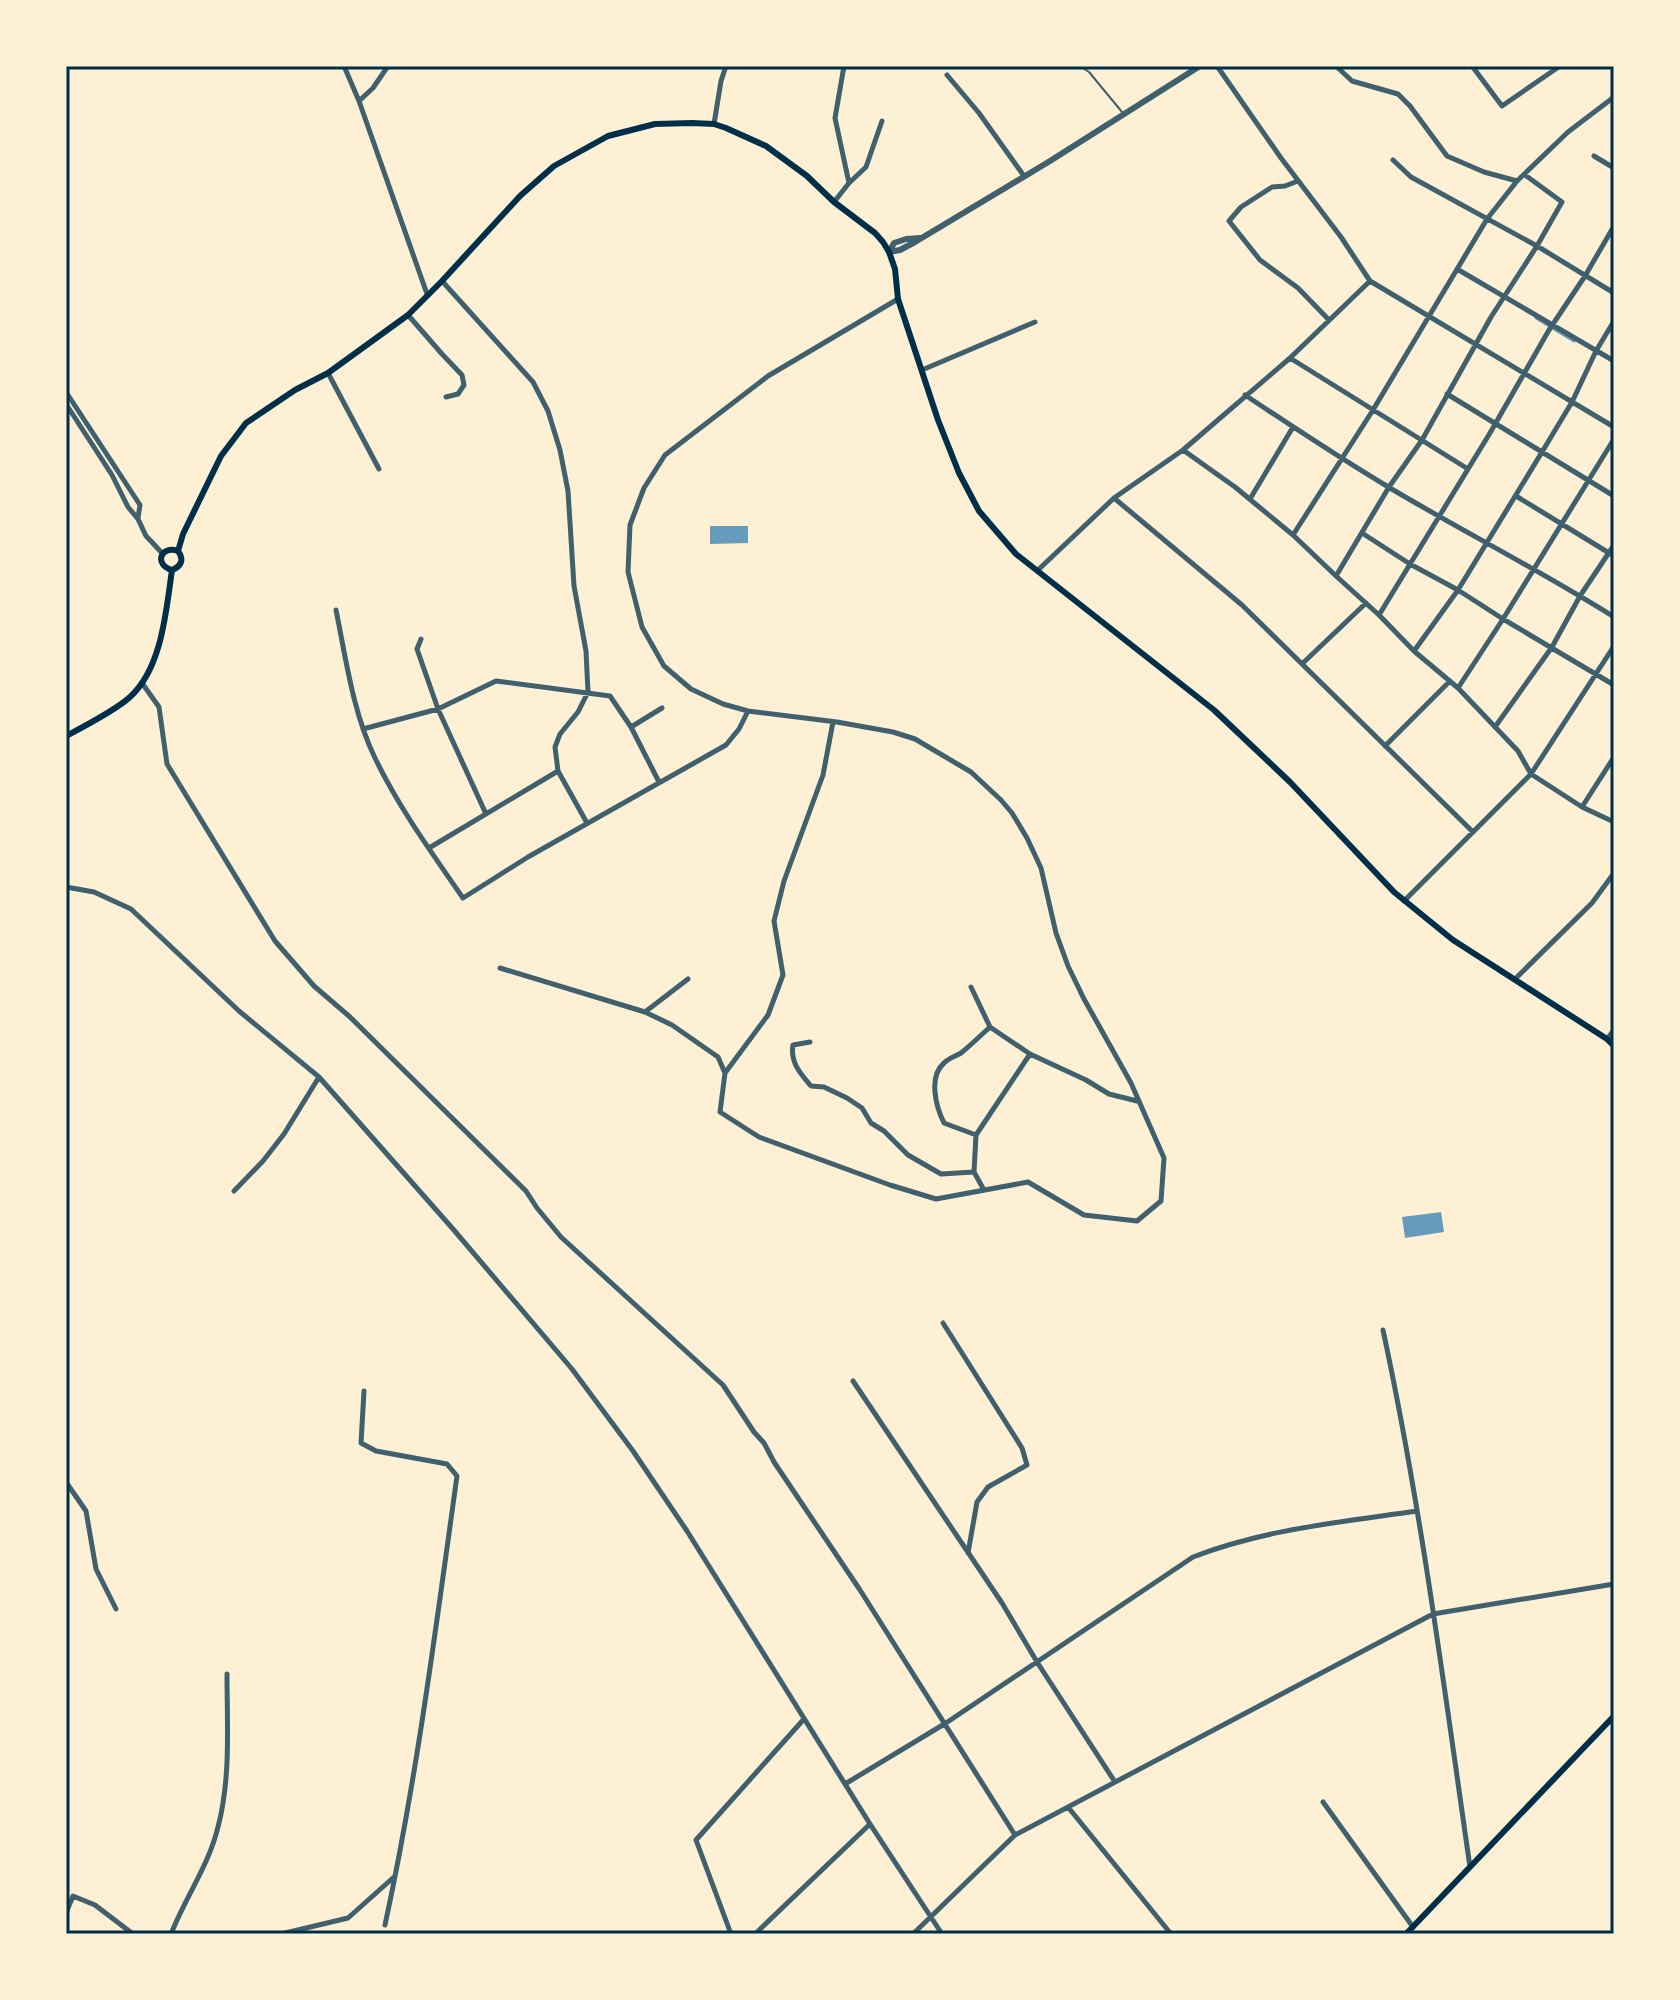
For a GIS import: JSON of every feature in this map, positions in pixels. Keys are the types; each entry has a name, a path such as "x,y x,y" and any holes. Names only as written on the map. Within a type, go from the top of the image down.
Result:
{"main road":[{"path":"178,551 183,534 221,456 246,423 295,390 328,373 408,315 520,196 554,166 608,136 655,124 714,124 766,146 875,233 889,252 895,269 898,299 938,420 969,494 979,511 1016,554 1214,710 1290,782 1404,901 1453,940 1614,1046"},
{"path":"172,549 178,551 181,563 178,568 166,568 162,564 163,554 172,549"},
{"path":"66,736 129,699 151,670 172,570"},
{"path":"1406,1934 1614,1716"}],"street":[{"path":"344,66 427,294"},
{"path":"359,101 373,88 388,66"},
{"path":"714,124 726,66"},
{"path":"844,66 835,118 849,183"},
{"path":"889,252 900,250 923,237 1200,66"},
{"path":"1217,66 1370,281 1614,427"},
{"path":"1336,66 1352,81 1398,94 1447,156 1466,166 1517,181"},
{"path":"1472,66 1502,106 1560,66"},
{"path":"947,75 979,113 1024,176"},
{"path":"1293,535 1373,410 1487,219 1517,181 1568,132 1614,97"},
{"path":"834,202 866,167 882,121"},
{"path":"1594,156 1614,168"},
{"path":"1393,160 1411,177 1537,246 1614,293"},
{"path":"1336,576 1389,487 1422,440 1562,202 1525,175"},
{"path":"1298,181 1272,187 1241,207 1229,221 1260,260 1298,288 1329,320"},
{"path":"1379,615 1550,327 1614,226"},
{"path":"1457,269 1550,327 1614,361"},
{"path":"442,281 533,382 548,411 560,450 568,491 574,586 586,651 588,692 578,712 560,734 555,747 558,771 587,823"},
{"path":"1038,570 1114,498 1183,450 1290,358 1370,281"},
{"path":"833,722 823,775 784,881 774,921 783,975 768,1015 725,1073 720,1112 759,1137 936,1199 1028,1182 1084,1215 1137,1221 1161,1201 1164,1158 1131,1083 1068,966 1056,933 1041,868 1012,813 971,772 915,739 893,732 833,722 748,711 723,704 691,689 664,666 642,627 628,572 630,525 644,488 665,455 768,376 898,299"},
{"path":"408,315 462,375 464,385 458,394 446,397"},
{"path":"1414,651 1458,590 1516,496 1572,402 1614,321"},
{"path":"922,370 1035,322"},
{"path":"1290,358 1468,469"},
{"path":"328,373 379,469"},
{"path":"66,392 140,505 138,519"},
{"path":"1447,394 1614,496"},
{"path":"1245,395 1389,487 1614,617"},
{"path":"66,404 112,475 146,536 163,554"},
{"path":"1250,499 1293,427"},
{"path":"1458,688 1614,439"},
{"path":"1183,450 1293,535 1414,651 1458,688 1518,751 1531,774 1582,807 1614,822"},
{"path":"1516,496 1611,554"},
{"path":"1114,498 1242,605 1473,832"},
{"path":"1362,533 1614,685"},
{"path":"1495,727 1552,647 1580,596 1611,554 1614,545"},
{"path":"1303,663 1366,603"},
{"path":"336,610 363,729 374,757 401,808 463,898 528,857 726,745 748,711"},
{"path":"421,639 417,649 438,709 486,814"},
{"path":"1404,901 1531,774 1614,646"},
{"path":"363,729 438,709 496,681 588,692 610,696 631,727 659,782"},
{"path":"1385,746 1450,681"},
{"path":"142,683 159,707 167,764 275,941 314,986 350,1017 526,1191 561,1237 723,1385 946,1723 1015,1835"},
{"path":"631,727 662,708"},
{"path":"1582,807 1614,757"},
{"path":"429,848 558,771"},
{"path":"1515,979 1592,903 1614,873"},
{"path":"66,887 94,892 131,909 239,1011 319,1077 572,1369 687,1531 942,1934"},
{"path":"500,968 645,1012 672,1025 718,1057 725,1073"},
{"path":"645,1012 688,979"},
{"path":"971,987 990,1027 1030,1054 1109,1094 1138,1101"},
{"path":"976,1135 944,1123 938,1110 936,1078 942,1064 990,1027"},
{"path":"1607,1039 1614,1030"},
{"path":"810,1042 793,1045 791,1055 797,1070 811,1086 824,1087 862,1108 871,1123 884,1131 908,1155 941,1174 974,1172"},
{"path":"984,1190 974,1172 976,1135 1030,1054"},
{"path":"234,1191 284,1134 319,1077"},
{"path":"943,1323 1022,1448 1027,1465 988,1487 977,1502 968,1554"},
{"path":"1383,1330 1417,1511 1470,1868"},
{"path":"853,1381 1002,1603 1115,1782"},
{"path":"364,1391 361,1443 376,1451 447,1464 457,1476 428,1686 385,1925"},
{"path":"66,1482 86,1511 96,1569 116,1609"},
{"path":"845,1784 946,1723 1193,1557 1291,1529 1417,1511"},
{"path":"913,1934 1015,1835 1433,1614 1614,1584"},
{"path":"171,1934 204,1866 218,1827 226,1774 227,1674"},
{"path":"731,1934 696,1840 804,1718"},
{"path":"1323,1802 1413,1927"},
{"path":"1068,1807 1171,1934"},
{"path":"755,1934 870,1824"},
{"path":"281,1934 348,1918 396,1875"},
{"path":"66,1913 73,1896 95,1905 133,1934"}],"lane":[{"path":"1080,66 1089,72 1124,114"}],"water":[{"path":"710,526 748,526 748,543 710,544"},
{"path":"1441,1212 1444,1232 1405,1238 1402,1217"}],"waterway":[{"path":"1536,318 1574,341"}]}
